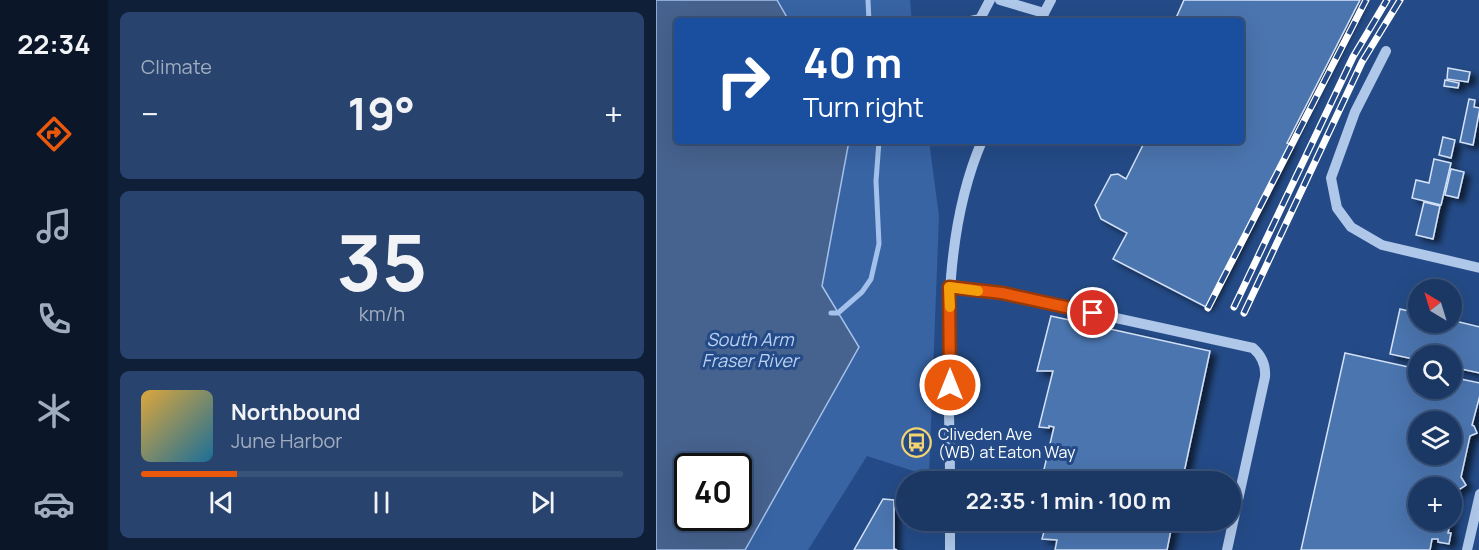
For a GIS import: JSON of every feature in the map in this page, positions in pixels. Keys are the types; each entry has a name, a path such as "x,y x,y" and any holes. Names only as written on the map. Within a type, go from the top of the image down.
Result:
{"street":[{"path":"981,18 990,0"},
{"path":"1000,0 1042,17 1051,0"},
{"path":"1386,51 1355,112 1331,178 1337,208 1351,227 1382,245 1480,268"},
{"path":"950,471 949,287 962,200 973,160 981,144"},
{"path":"949,287 1002,293 1253,348 1258,352 1265,368 1265,377 1227,550"},
{"path":"1467,550 1480,494"},
{"path":"950,531 950,550"}],"shaded area":[{"path":"707,0 910,0 912,18 708,18"},
{"path":"707,144 929,144 939,216 929,471 914,471 867,456 808,550 656,550"}],"water":[{"name":"South Arm Fraser River","path":"656,0 777,0 787,18 674,18 674,144 848,144 822,286 859,347 745,550 656,550"}],"building":[{"path":"1184,0 1360,0 1287,143 1290,144 1206,307 1113,259 1127,233 1101,219 1095,205 1111,175 1118,174 1126,179 1144,144 1244,144 1244,18 1176,18"},
{"path":"1448,68 1470,72 1468,82 1447,79"},
{"path":"1445,80 1459,83 1458,88 1444,86"},
{"path":"1469,99 1475,100 1474,107 1480,108 1473,145 1460,142"},
{"path":"1443,137 1455,140 1451,158 1439,155"},
{"path":"1434,159 1451,163 1441,205 1412,198 1416,180 1429,183"},
{"path":"1451,169 1464,172 1458,198 1445,195"},
{"path":"1424,202 1440,206 1433,239 1416,235"},
{"path":"1400,309 1408,311 1408,333 1462,333 1462,323 1480,327 1480,373 1462,369 1462,345 1408,345 1408,358 1390,354"},
{"path":"1051,316 1210,351 1184,471 1044,471 1054,427 1039,427 1053,371 1037,371"},
{"path":"1345,353 1408,367 1408,399 1462,399 1462,379 1480,383 1480,395 1472,425 1477,433 1470,436 1461,477 1408,477 1408,531 1448,531 1448,533 1451,533 1449,544 1432,539 1430,550 1301,550"},
{"path":"883,499 894,500 894,549 897,550 854,550"},
{"path":"1044,531 1171,531 1167,550 1055,550 1057,540 1042,539"}],"waterway":[{"path":"868,0 869,18"},
{"path":"831,313 838,313 862,292 871,279 879,244 876,181 879,144"}],"railway":[{"path":"1208,308 1366,0"},
{"path":"1234,307 1353,57 1387,0"},
{"path":"1244,313 1362,62 1400,0"}],"slow traffic":[{"path":"950,307 949,287 978,291"}],"place":[{"name":"Cliveden Ave (WB) at Eaton Way","path":"917,443"}],"route":[{"path":"950,385 949,287 1002,293 1093,313"}]}
